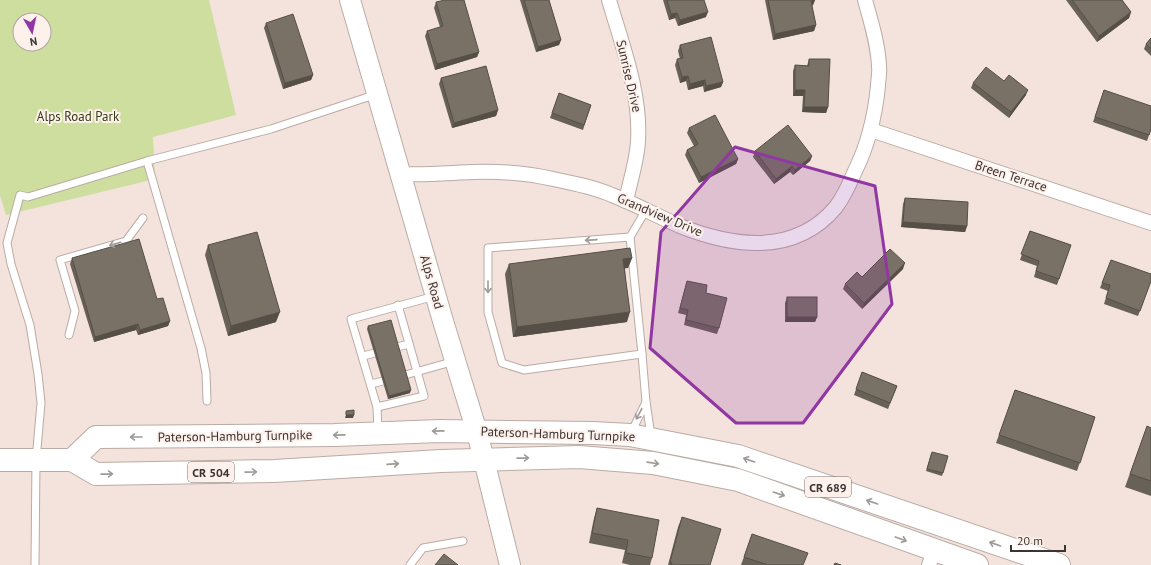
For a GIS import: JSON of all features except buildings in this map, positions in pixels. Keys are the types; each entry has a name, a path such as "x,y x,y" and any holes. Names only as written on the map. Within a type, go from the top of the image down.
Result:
{"main road":[{"name":"Alps Road","path":"350,0 477,432 510,565"},
{"name":"Paterson-Hamburg Turnpike","path":"977,565 932,558 808,504 738,480 653,463 579,456 484,458 274,471 96,474 72,460 96,437 378,434 440,431 593,433 630,435 652,438 738,456 1059,565"},
{"path":"0,460 72,460"}],"street":[{"name":"Sunrise Drive","path":"609,0 635,93 638,122 638,142 626,201"},
{"name":"Grandview Drive","path":"401,174 424,175 472,172 523,174 551,178 611,194 680,226 711,236 743,242 771,243 784,241 803,234 821,222 836,206 848,186 861,159 871,130 877,99 880,67 875,38 865,0"},
{"name":"Breen Terrace","path":"871,130 1151,223"}],"lane":[{"path":"35,565 36,460 41,403 30,325 11,264 7,243 20,195 28,197 147,161 271,129 377,94"},
{"path":"147,161 201,348 206,373 207,401"},
{"path":"646,210 630,237 646,402 652,438"},
{"path":"69,334 75,311 60,260 126,241 143,218"},
{"path":"630,237 488,248 488,312 502,363 524,370 642,354"},
{"path":"378,434 377,407 351,318 436,296"},
{"path":"377,407 424,396 398,305"},
{"path":"397,347 409,344"},
{"path":"362,356 375,353"},
{"path":"405,375 455,361"},
{"path":"371,384 383,381"},
{"path":"630,435 634,423 646,402"},
{"path":"410,565 423,548 463,541"}],"highlighted area":[{"path":"735,147 875,186 892,304 803,423 736,423 650,348 661,232"}],"green space":[{"name":"Alps Road Park","path":"0,0 209,0 236,115 153,137 155,179 6,215 0,195"}]}
